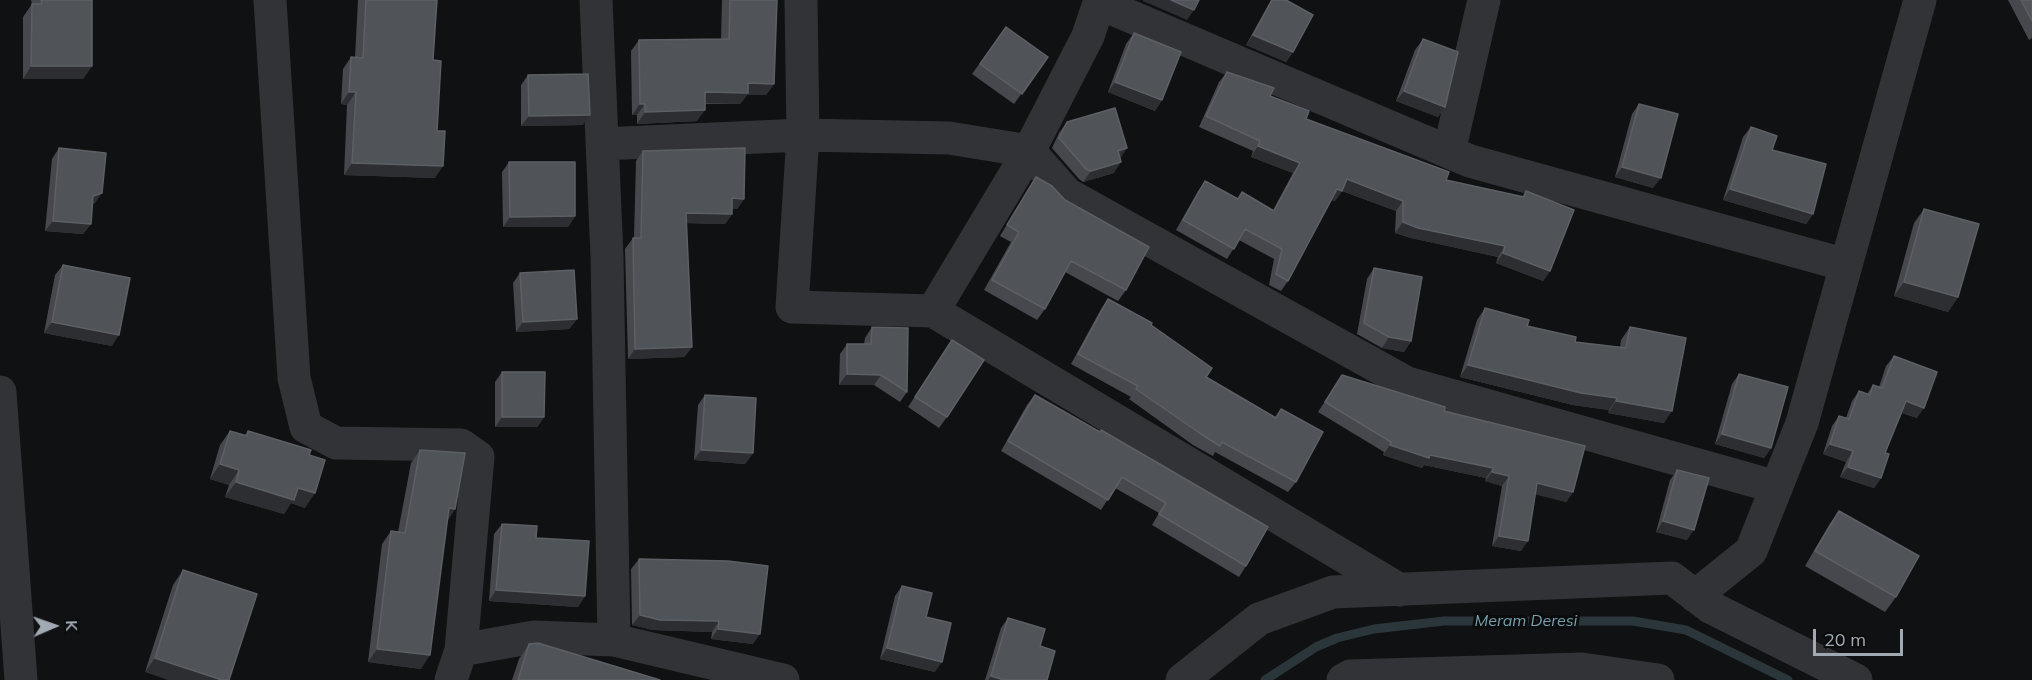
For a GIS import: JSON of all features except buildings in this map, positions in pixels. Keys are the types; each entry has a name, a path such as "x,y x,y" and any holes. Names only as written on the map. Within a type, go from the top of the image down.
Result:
{"street":[{"path":"270,0 294,378 306,427 336,442 461,444 478,457 456,665 534,637 614,640 783,680"},
{"path":"596,0 607,257 614,640"},
{"path":"801,0 803,135 792,307 933,311 1400,590"},
{"path":"1449,152 1484,0"},
{"path":"1695,596 1751,551 1802,423 1920,0"},
{"path":"933,311 1029,151 1088,36 1099,2 1470,161 1846,265"},
{"path":"602,144 803,135 949,138 1029,151 1067,194 1407,383 1776,487"},
{"path":"0,392 21,680"},
{"path":"1182,680 1259,619 1333,592 1672,578 1710,607 1856,680"},
{"path":"1343,680 1350,676 1581,674 1658,680"}],"waterway":[{"name":"Meram Deresi","path":"1265,680 1316,647 1337,638 1374,629 1444,621 1633,621 1686,630 1788,680"}]}
